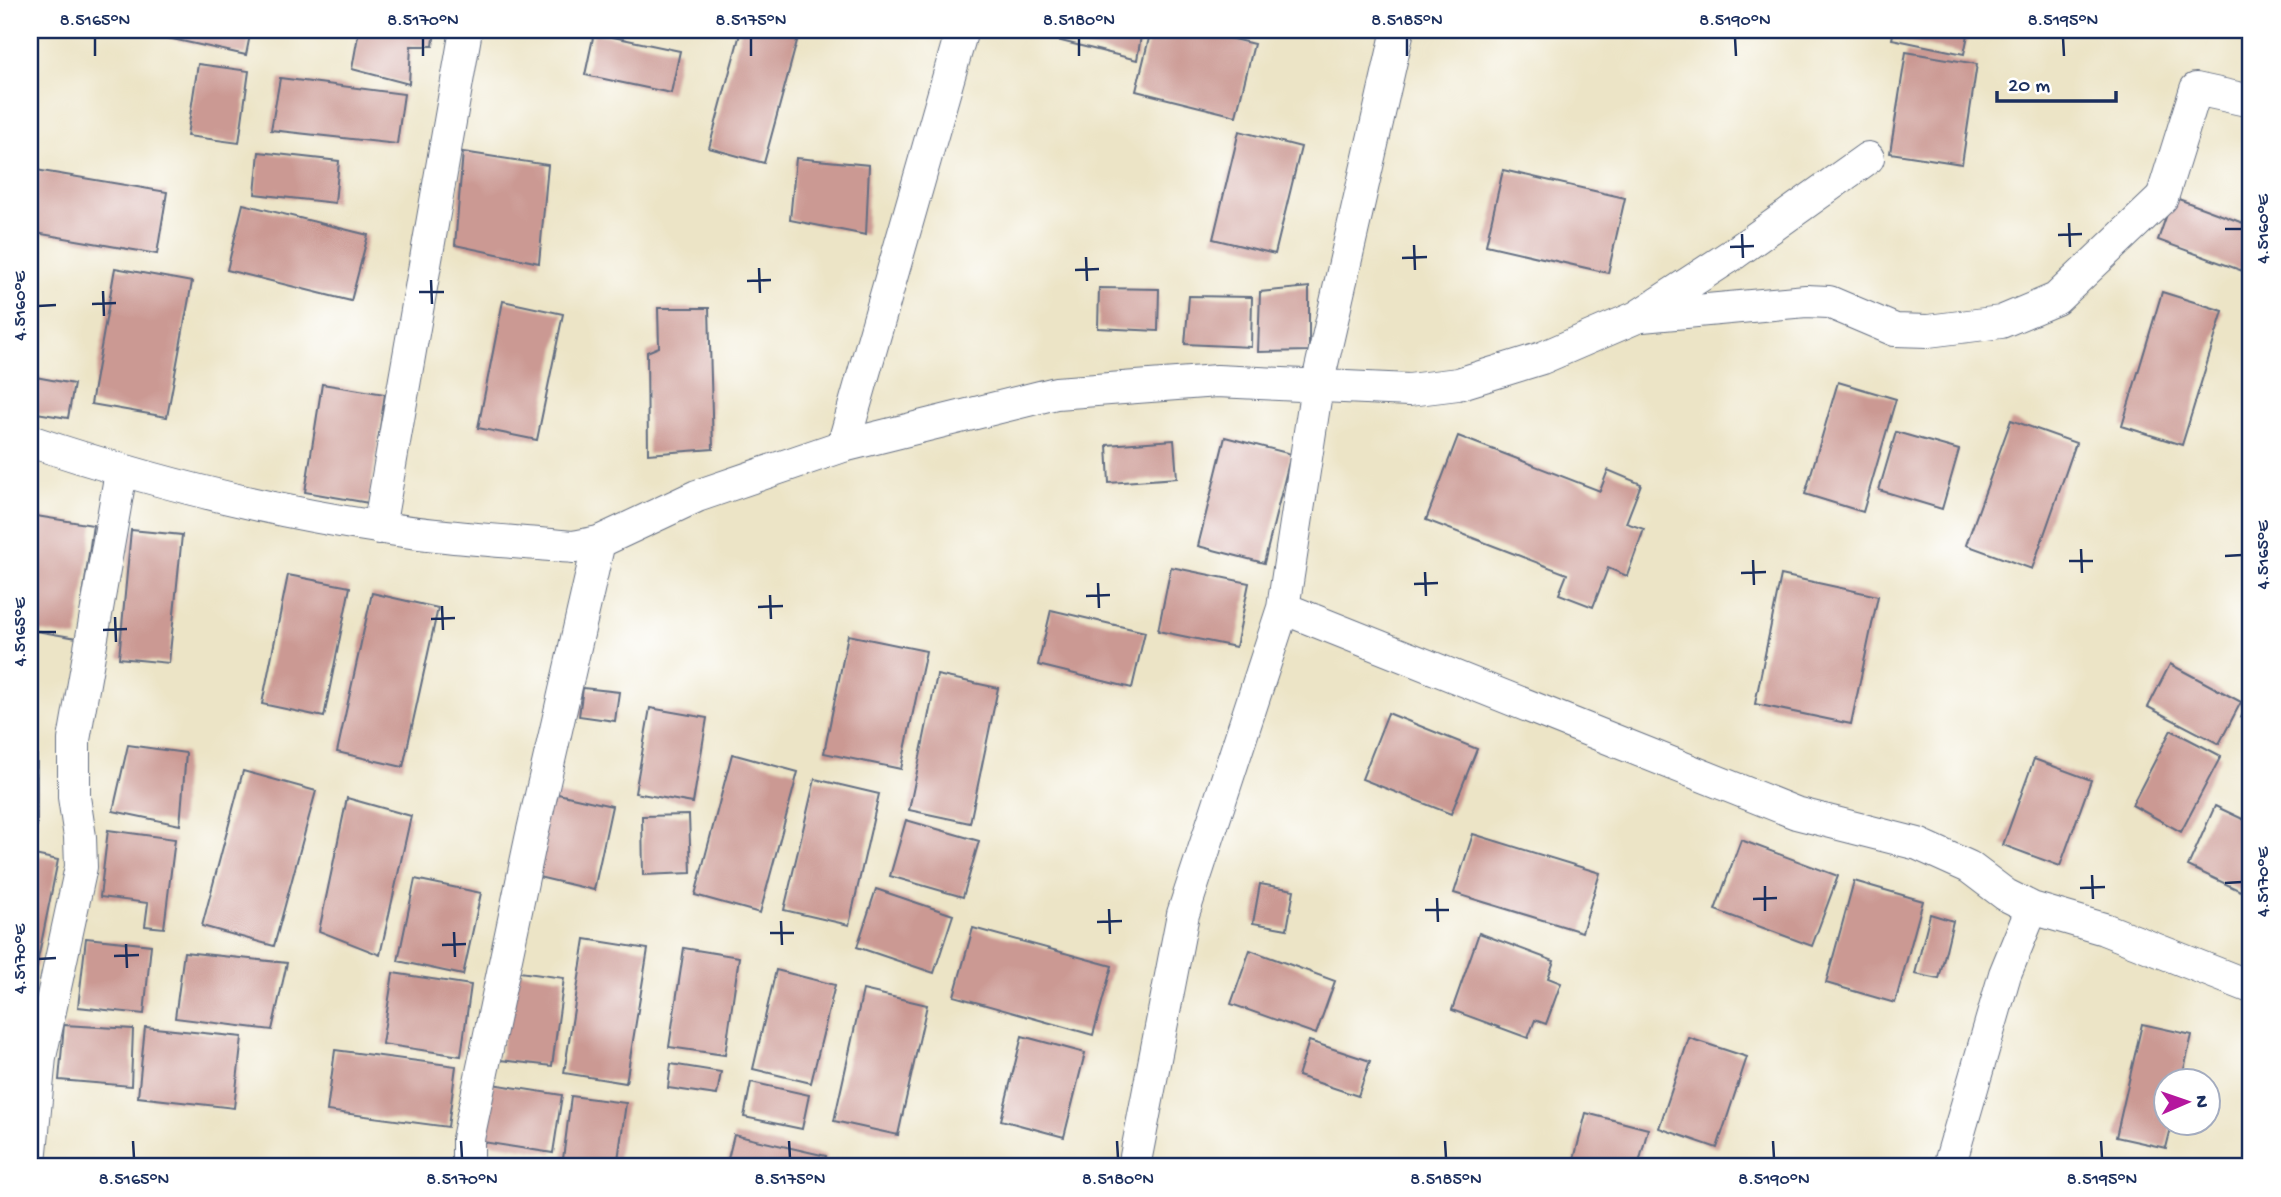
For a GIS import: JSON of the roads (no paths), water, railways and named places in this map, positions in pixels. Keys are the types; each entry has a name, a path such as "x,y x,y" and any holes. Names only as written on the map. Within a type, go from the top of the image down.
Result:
{"street":[{"path":"379,528 466,30"},
{"path":"843,446 962,30"},
{"path":"1134,1167 1184,914 1283,608 1317,386 1398,30"},
{"path":"1637,317 1806,301 1829,302 1895,330 1928,331 2001,322 2056,299 2162,198 2196,89 2251,101"},
{"path":"30,442 121,472 238,501 379,528 574,547 599,542 697,496 843,446 1056,393 1217,382 1409,390 1458,384 1542,358 1637,317 1735,253 1868,158"},
{"path":"30,1162 40,1058 81,867 74,797 74,740 121,472"},
{"path":"468,1167 468,1139 505,958 599,542"},
{"path":"1283,608 1796,813 1918,844 1969,867 2006,895 2032,908 2104,929 2251,987"},
{"path":"1949,1167 2005,975 2032,908"}]}
